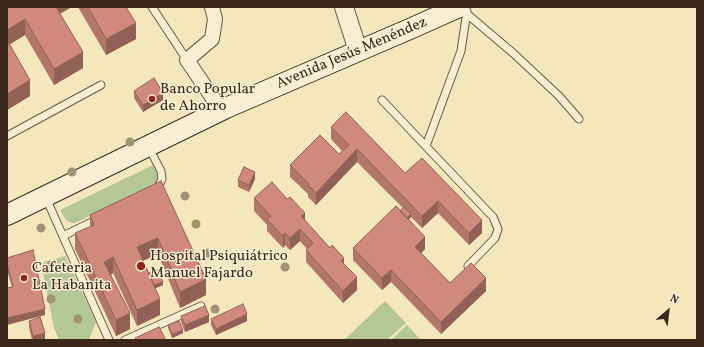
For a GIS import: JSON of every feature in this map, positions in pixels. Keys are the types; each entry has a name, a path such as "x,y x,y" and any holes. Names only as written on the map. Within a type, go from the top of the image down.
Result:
{"main road":[{"name":"Avenida Jesús Menéndez","path":"7,215 221,110 462,8"}],"street":[{"path":"212,7 215,19 212,39 187,60 221,110"},
{"path":"344,7 358,51"}],"lane":[{"path":"152,7 187,60"},
{"path":"462,8 519,58 559,96 579,118"},
{"path":"426,146 461,51 462,8"},
{"path":"7,136 101,85"},
{"path":"382,100 492,217 498,229 495,238 468,266"},
{"path":"148,146 161,171 162,179 156,192 149,195"},
{"path":"45,196 109,340"},
{"path":"63,236 106,215"},
{"path":"125,340 201,306"}],"green space":[{"path":"153,165 157,173 158,180 156,185 75,223 71,223 66,220 60,210"},
{"path":"65,256 96,322 89,340 59,340 54,328 41,263"},
{"path":"385,301 406,323 387,340 344,340"},
{"path":"407,325 421,340 391,340"}],"building":[{"path":"7,7 56,7 83,52 54,69 25,19 7,30"},
{"path":"88,7 126,7 136,23 106,39"},
{"path":"7,40 30,80 7,94"},
{"path":"154,78 163,93 143,105 134,91"},
{"path":"346,112 405,173 422,158 482,220 469,233 438,201 422,216 357,149 316,193 290,165 320,135 339,154 349,145 331,127"},
{"path":"244,167 255,172 249,185 238,180"},
{"path":"161,181 206,279 180,292 158,238 137,247 160,299 137,310 113,257 104,262 130,313 116,320 75,233 94,225 90,215"},
{"path":"272,182 287,199 290,197 305,213 301,216 330,248 332,245 344,258 341,261 357,277 343,291 306,250 313,243 300,229 290,238 285,233 283,236 267,219 271,216 254,198"},
{"path":"396,206 425,237 415,247 450,283 471,263 486,278 441,322 391,270 382,278 353,248"},
{"path":"404,207 411,214 407,218 400,211"},
{"path":"33,250 45,309 7,318 7,288 13,287 7,258"},
{"path":"157,270 163,282 154,285 149,273"},
{"path":"243,304 247,314 216,329 211,319"},
{"path":"205,306 209,315 185,325 181,316"},
{"path":"40,317 45,333 33,336 29,321"},
{"path":"179,321 183,330 172,334 168,325"},
{"path":"159,327 165,338 161,340 136,340 135,338"}],"place":[{"name":"Banco Popular de Ahorro","path":"152,99"},
{"name":"Hospital Psiquiátrico Manuel Fajardo","path":"141,266"},
{"name":"Cafeteria La Habanita","path":"24,278"}]}
